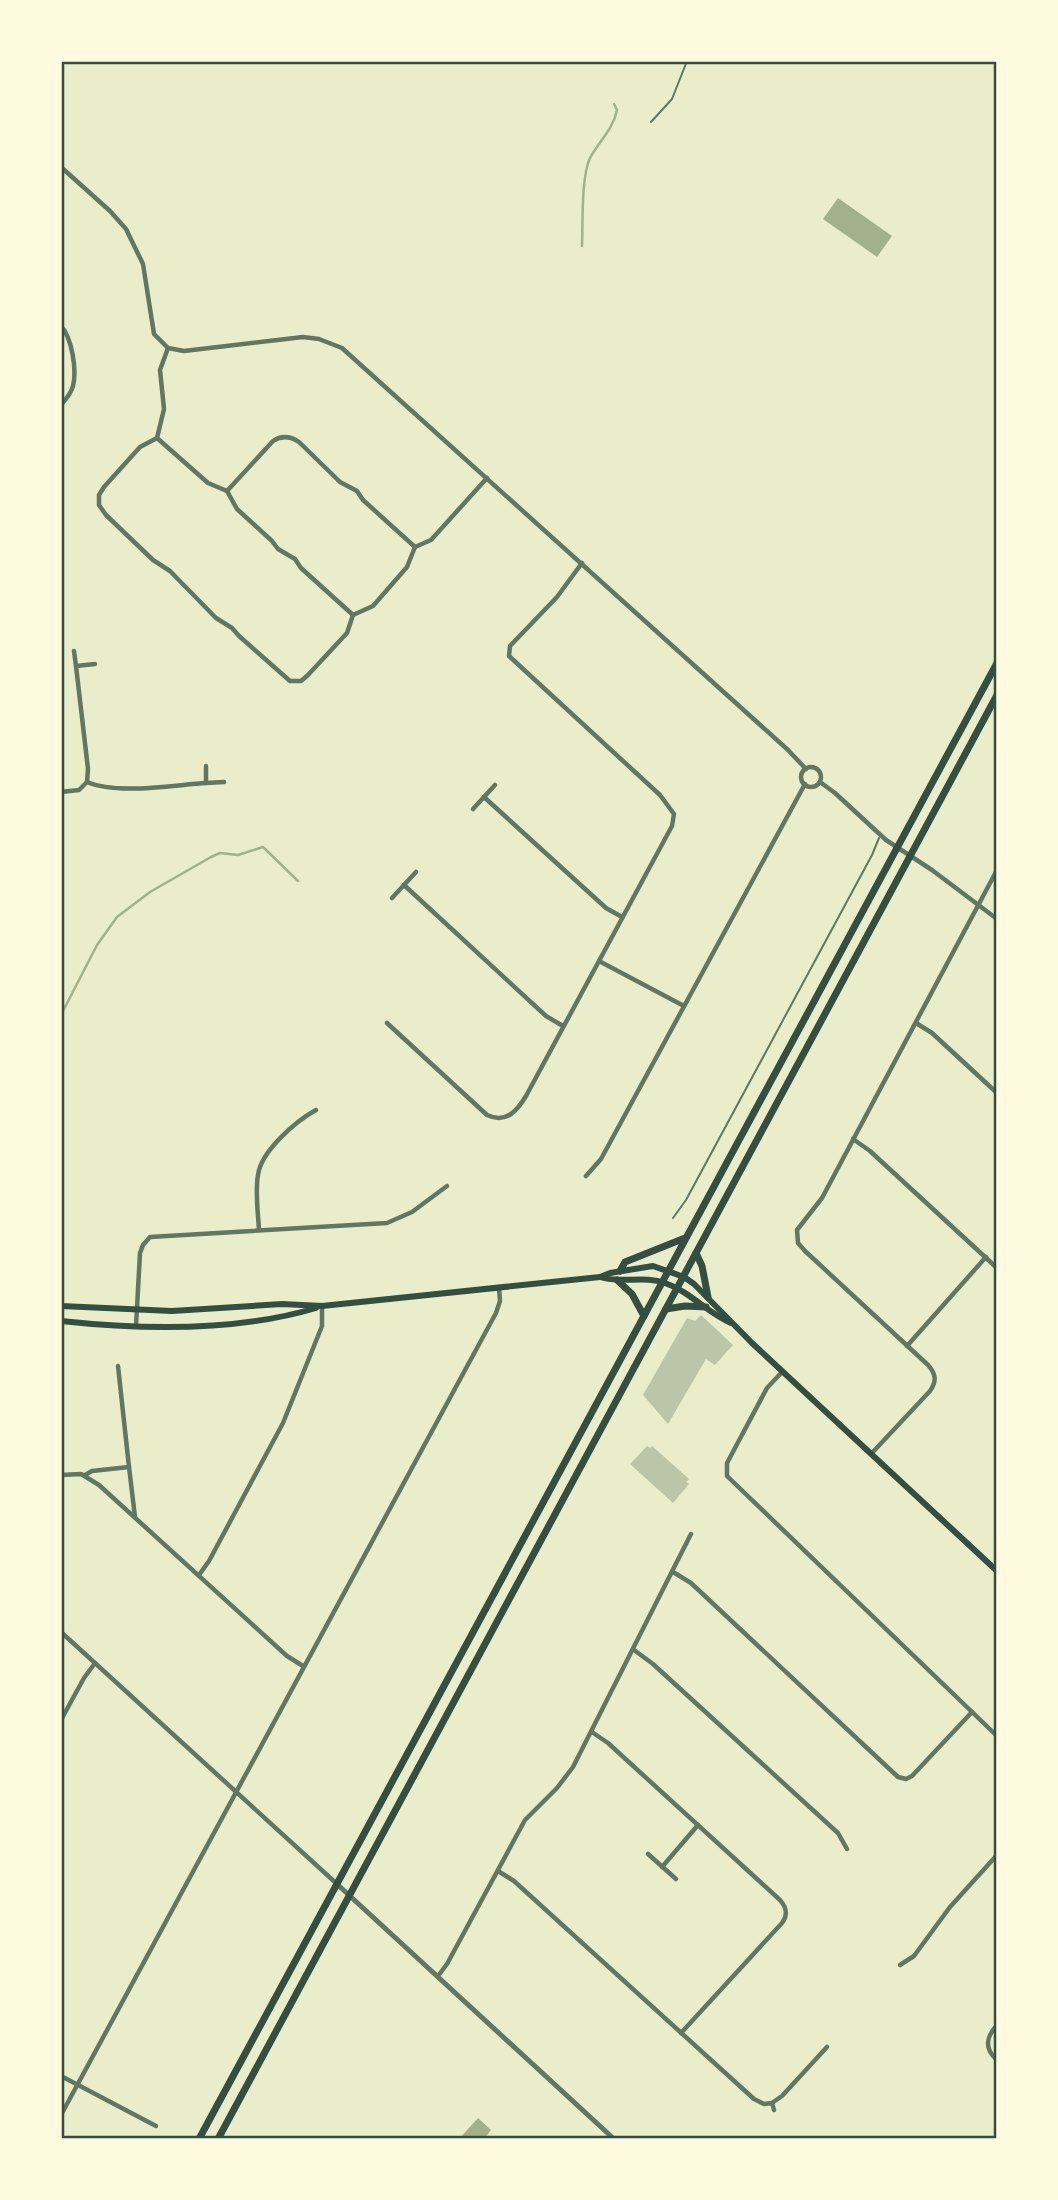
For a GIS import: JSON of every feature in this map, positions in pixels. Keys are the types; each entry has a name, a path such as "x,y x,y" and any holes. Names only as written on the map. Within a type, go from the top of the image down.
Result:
{"highway":[{"path":"199,2139 997,663"},
{"path":"218,2139 997,695"},
{"path":"620,1271 625,1262 685,1238"},
{"path":"696,1253 702,1266 708,1297"},
{"path":"617,1280 632,1294 644,1315"},
{"path":"666,1309 706,1307"}],"main road":[{"path":"61,1306 136,1311 282,1304 322,1306 600,1276 653,1266 668,1270 684,1277 708,1297 731,1324 997,1571"},
{"path":"600,1276 617,1280 647,1279 678,1287 731,1324"},
{"path":"61,1321 136,1326 219,1324 283,1318 322,1306"}],"street":[{"path":"62,170 110,211 131,238 142,264 156,338 168,348 184,351 295,337 319,339 348,352 806,769"},
{"path":"61,326 67,336 75,374 71,393 61,405"},
{"path":"168,348 160,370 164,409 157,438 140,447 104,488 99,495 99,505 154,561 170,571 216,618 232,628 283,677 297,681 308,675 345,635 353,615"},
{"path":"227,491 273,441 281,437 290,438 299,442 340,482 357,491 415,547"},
{"path":"157,438 208,483 227,491 237,509 272,541 278,550 295,559 353,615"},
{"path":"353,615 373,606 407,567 415,547 431,540 488,478"},
{"path":"387,1023 484,1112 500,1119 512,1114 521,1105 673,826 671,808 660,795 513,662 508,653 512,643 557,597 582,563"},
{"path":"61,792 79,790 87,782 88,769 75,651"},
{"path":"76,666 95,664"},
{"path":"206,766 206,783"},
{"path":"806,769 818,770 821,776 820,782 813,787 805,784 802,777 806,769"},
{"path":"87,782 97,787 113,789 224,782"},
{"path":"820,782 897,849 932,870 997,919"},
{"path":"586,1176 601,1159 805,784"},
{"path":"473,808 495,785"},
{"path":"484,796 606,908 622,917"},
{"path":"871,1454 934,1384 933,1371 805,1251 798,1243 797,1230 822,1198 997,870"},
{"path":"392,898 416,872"},
{"path":"404,885 546,1016 564,1026"},
{"path":"599,961 684,1006"},
{"path":"916,1023 932,1033 997,1093"},
{"path":"259,1230 257,1183 260,1166 297,1121 316,1110"},
{"path":"853,1139 870,1151 997,1268"},
{"path":"136,1326 140,1253 150,1237 387,1223 412,1212 447,1186"},
{"path":"907,1346 986,1257"},
{"path":"61,2115 496,1313 500,1301 499,1288"},
{"path":"199,1575 284,1423 322,1326 322,1306"},
{"path":"118,1366 135,1517"},
{"path":"782,1372 767,1388 727,1463 725,1472 733,1483 997,1736"},
{"path":"85,1476 92,1471 129,1467"},
{"path":"61,1475 85,1476 99,1485 287,1656 303,1666"},
{"path":"438,1976 525,1820 569,1774 691,1534"},
{"path":"673,1572 691,1583 898,1777 906,1779 912,1776 972,1712"},
{"path":"61,1632 614,2139"},
{"path":"634,1650 653,1664 838,1833 847,1849"},
{"path":"61,1720 95,1663"},
{"path":"592,1732 608,1743 785,1906 786,1914 782,1923 681,2033"},
{"path":"662,1867 698,1825"},
{"path":"648,1854 676,1879"},
{"path":"900,1965 914,1956 950,1907 997,1855"},
{"path":"498,1871 514,1881 757,2101 772,2104 827,2046"},
{"path":"997,2025 987,2044 989,2052 997,2060"},
{"path":"61,2076 156,2126"},
{"path":"772,2104 774,2110"}],"lane":[{"path":"651,122 672,99 687,61"},
{"path":"673,1218 687,1200 872,855 880,835"}],"shaded area":[{"path":"838,198 892,236 877,257 823,219"},
{"path":"478,2118 491,2130 484,2139 459,2139"}],"building":[{"path":"701,1315 733,1345 715,1365 706,1359 668,1424 643,1395 687,1318 695,1321"},
{"path":"647,1446 652,1446 689,1479 686,1482 689,1484 673,1503 630,1464"}],"waterway":[{"path":"582,246 587,166 612,124 617,110 614,104"},
{"path":"61,1015 97,945 117,917 150,892 211,857 220,853 238,855 263,847 298,881"}]}
